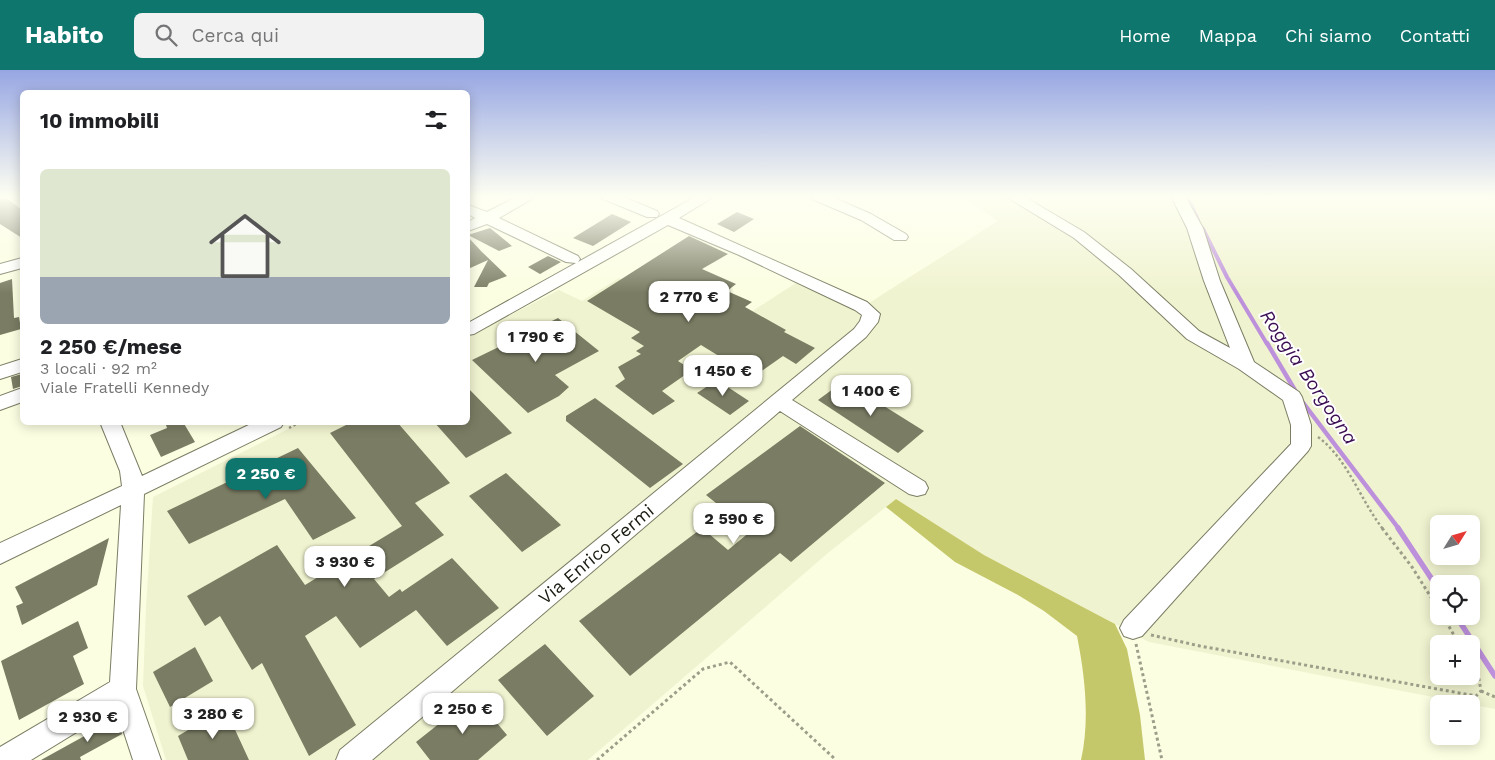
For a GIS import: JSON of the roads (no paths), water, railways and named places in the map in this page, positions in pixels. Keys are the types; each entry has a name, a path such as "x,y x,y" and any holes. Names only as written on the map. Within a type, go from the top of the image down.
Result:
{"street":[{"path":"508,228 572,259"},
{"path":"470,329 639,228"},
{"name":"Via Enrico Fermi","path":"350,760 860,334 869,322 871,314 861,306 687,228"},
{"path":"886,228 900,236"},
{"path":"1067,228 1079,235 1125,272 1193,334 1246,364 1292,397 1301,425 1301,446 1133,628"},
{"path":"1195,228 1212,281 1246,364"},
{"path":"0,269 20,264"},
{"path":"0,373 20,366"},
{"path":"0,403 20,396"},
{"path":"780,401 916,488"},
{"path":"111,425 131,472 133,489 123,689 147,760"},
{"path":"0,554 268,425"},
{"path":"4,760 123,689"}],"waterway":[{"name":"Roggia Borgogna","path":"1203,229 1227,277 1267,344"},
{"name":"Roggia Borgogna","path":"1267,343 1296,392"},
{"name":"Roggia Borgogna","path":"1301,400 1399,529"},
{"name":"Roggia Borgogna","path":"1398,528 1430,576"},
{"name":"Roggia Borgogna","path":"1462,625 1495,676"}]}
